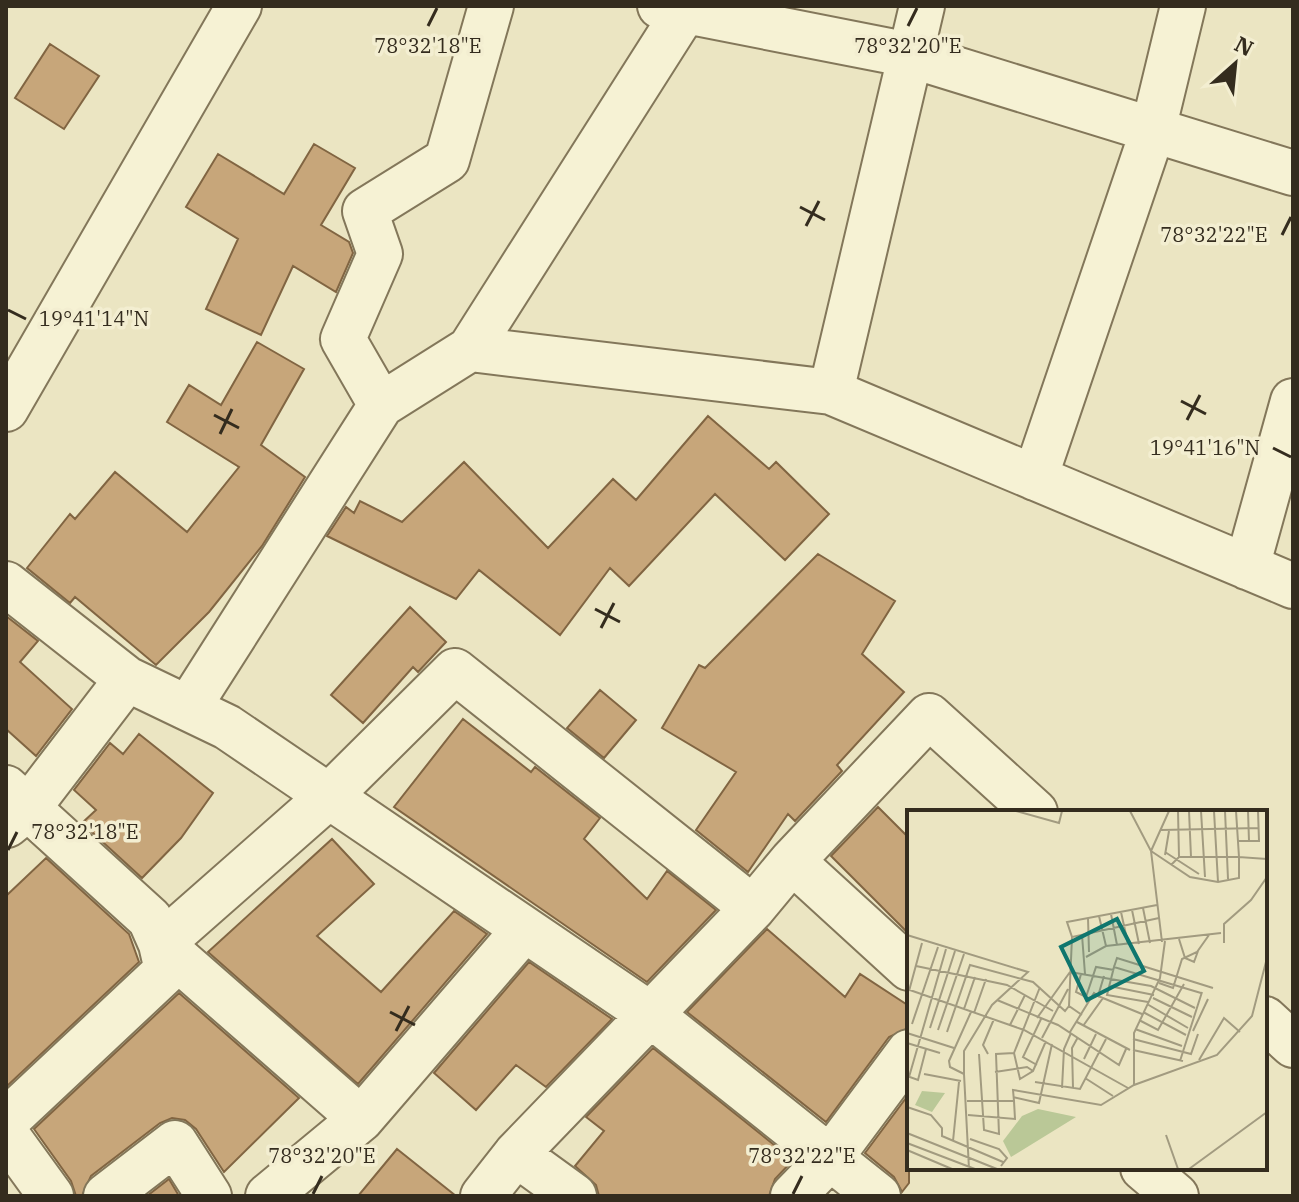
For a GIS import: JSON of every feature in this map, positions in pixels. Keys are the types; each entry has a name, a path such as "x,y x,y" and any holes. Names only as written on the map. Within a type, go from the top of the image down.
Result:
{"street":[{"path":"6,409 239,6"},
{"path":"381,405 343,339 380,254 365,211 447,160 491,6"},
{"path":"831,392 922,6"},
{"path":"1035,478 1153,130 1183,6"},
{"path":"188,708 381,405 470,349 678,8 910,55 1293,173"},
{"path":"470,349 831,392 1293,586"},
{"path":"1247,567 1293,401"},
{"path":"6,584 127,679 227,727 523,931 651,1015 878,1196"},
{"path":"161,944 328,797 455,671 753,908"},
{"path":"6,1121 167,970 161,944 150,919 14,807 127,679"},
{"path":"483,1196 516,1154 753,908 792,861 929,716 1033,810"},
{"path":"792,861 907,966"},
{"path":"268,1196 361,1119 523,931"},
{"path":"161,944 361,1119"},
{"path":"1267,1021 1293,1045"},
{"path":"793,1196 830,1158 907,1055"},
{"path":"6,1134 51,1196"},
{"path":"106,1196 175,1143 209,1196"},
{"path":"516,1154 574,1196"},
{"path":"1145,1170 1176,1196"}],"building":[{"path":"50,44 99,76 64,129 15,98"},
{"path":"314,144 355,168 321,225 349,242 353,253 336,292 293,266 261,335 206,309 238,239 186,207 218,154 284,194"},
{"path":"257,342 304,369 261,445 305,477 262,546 209,612 156,665 75,597 70,603 27,568 70,514 75,519 115,472 187,532 239,467 167,422 189,385 221,405"},
{"path":"708,416 769,469 776,462 829,514 785,560 715,494 629,586 610,568 560,635 479,570 456,599 327,536 346,507 354,513 360,501 402,522 464,462 548,548 613,479 636,500"},
{"path":"818,554 895,601 862,654 904,692 837,765 842,771 795,821 788,814 748,872 696,830 736,772 662,728 699,665 705,668"},
{"path":"410,607 446,642 418,672 413,667 363,723 331,695"},
{"path":"6,616 38,641 20,662 72,709 36,756 6,729"},
{"path":"600,690 636,720 604,758 567,728"},
{"path":"463,719 531,772 535,767 600,818 584,839 647,899 667,871 716,910 647,982 394,807"},
{"path":"139,734 213,793 181,838 142,878 82,823 96,810 74,790 110,743 123,754"},
{"path":"878,807 907,836 907,932 831,856"},
{"path":"332,839 374,884 317,936 381,992 454,911 487,934 358,1084 208,952"},
{"path":"46,858 129,934 139,962 6,1087 6,896"},
{"path":"767,929 845,997 860,974 907,1005 907,1029 889,1037 826,1122 687,1012"},
{"path":"529,962 612,1019 546,1087 516,1065 476,1110 434,1073"},
{"path":"179,993 299,1098 224,1172 196,1129 185,1120 172,1118 160,1123 91,1176 82,1196 76,1196 71,1181 34,1129"},
{"path":"653,1048 793,1160 775,1179 769,1196 599,1196 596,1185 575,1166 604,1131 586,1117"},
{"path":"907,1097 909,1183 902,1192 894,1177 865,1153"},
{"path":"397,1149 456,1196 358,1196"},
{"path":"169,1179 179,1196 147,1196"}]}
